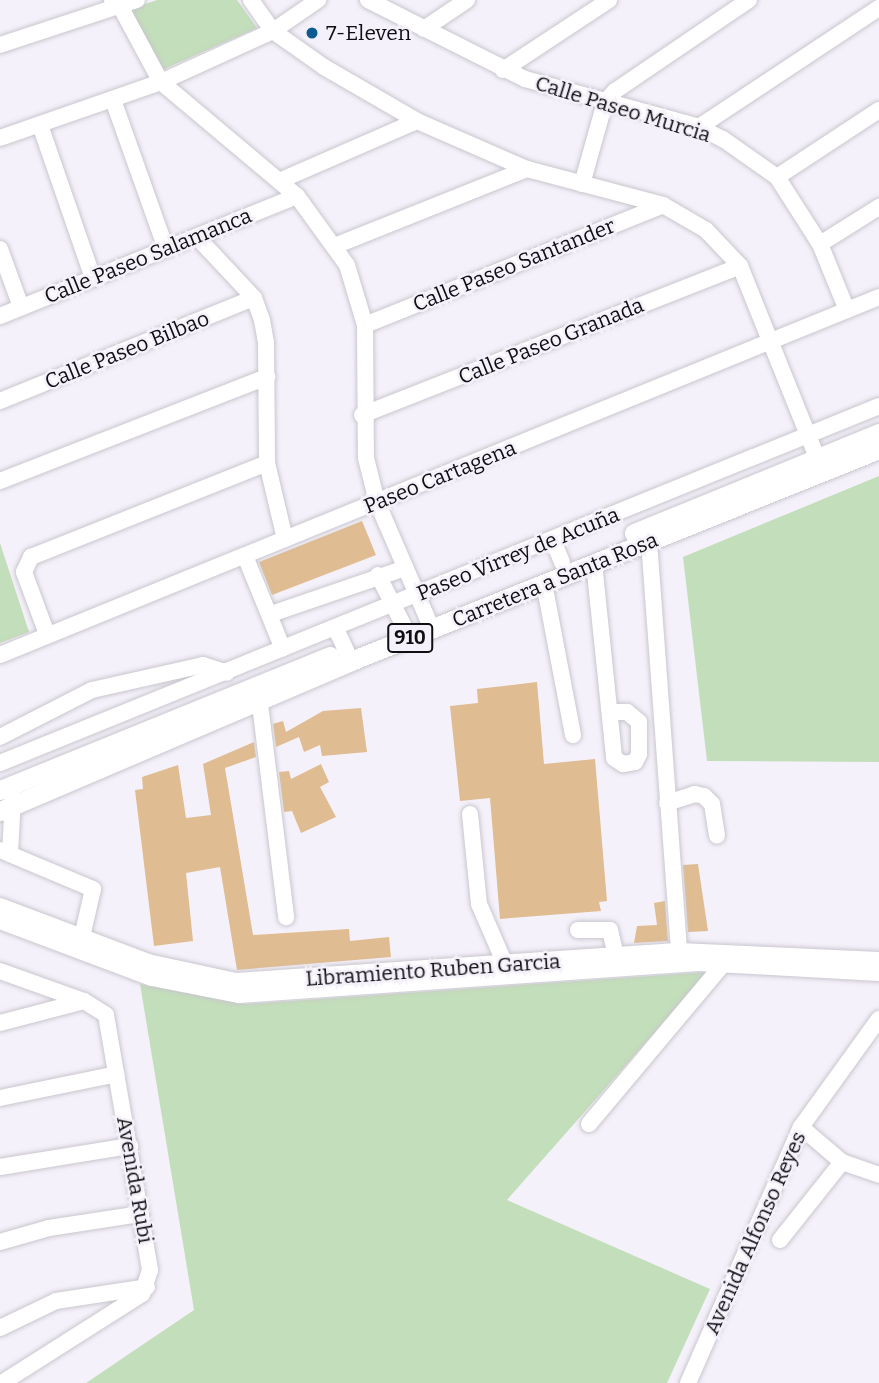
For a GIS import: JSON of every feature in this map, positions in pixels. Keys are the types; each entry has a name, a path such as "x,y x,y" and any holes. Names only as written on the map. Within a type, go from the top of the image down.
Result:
{"main road":[{"name":"Carretera a Santa Rosa","path":"6,809 63,774 407,632 544,583 649,541 820,465 879,433"},
{"name":"Carretera a Santa Rosa","path":"430,623 562,562 690,510 820,465 879,449"},
{"name":"Carretera a Santa Rosa","path":"6,787 63,774"}],"street":[{"path":"0,45 116,3 137,0"},
{"path":"251,0 273,31 324,67 418,121 527,169 663,205 706,230 740,266 820,465"},
{"path":"0,138 161,82 273,31 318,0"},
{"name":"Calle Paseo Murcia","path":"368,0 503,70 699,127 777,177 820,244 847,310"},
{"path":"424,29 467,0"},
{"path":"503,70 609,0"},
{"path":"582,184 606,102 626,80 749,0"},
{"path":"116,3 161,82 297,196 337,245 365,325 362,415 366,458 377,502 430,623"},
{"path":"699,127 879,8"},
{"path":"113,100 166,249"},
{"path":"777,177 879,110"},
{"path":"279,181 418,121"},
{"path":"40,125 93,278"},
{"path":"337,245 527,169"},
{"name":"Calle Paseo Salamanca","path":"0,316 297,196"},
{"name":"Calle Paseo Santander","path":"365,325 663,205"},
{"path":"820,244 879,207"},
{"path":"197,237 254,298 266,343 267,463 285,539"},
{"path":"0,249 21,307"},
{"name":"Calle Paseo Granada","path":"362,415 740,266"},
{"name":"Paseo Cartagena","path":"0,655 879,297"},
{"name":"Calle Paseo Bilbao","path":"0,401 254,298"},
{"path":"3,482 267,377"},
{"name":"Paseo Virrey de Acuña","path":"1,759 49,745 181,693 879,406"},
{"path":"47,634 24,572 31,557 267,463"},
{"path":"680,487 690,510"},
{"path":"554,540 562,562"},
{"path":"649,541 679,951"},
{"path":"245,556 271,614 283,649"},
{"path":"594,563 610,712"},
{"path":"271,614 378,575 405,568"},
{"path":"378,575 407,632"},
{"path":"544,583 573,735"},
{"path":"336,629 349,656"},
{"path":"0,737 92,690 204,665 227,673"},
{"path":"181,693 193,720"},
{"path":"259,693 286,917"},
{"path":"49,745 63,774"},
{"path":"6,787 5,852 93,889 82,937"},
{"path":"667,803 695,794 704,796 712,804 717,836"},
{"path":"470,814 480,904 505,964"},
{"name":"Libramiento Ruben Garcia","path":"0,906 186,973 236,981 679,951 879,960"},
{"name":"Libramiento Ruben Garcia","path":"0,920 152,978 239,995 725,962 879,973"},
{"path":"578,930 610,930 616,956"},
{"path":"589,1124 725,962"},
{"name":"Avenida Rubi","path":"0,971 83,1001 106,1015 150,1270 147,1287"},
{"path":"0,1023 83,1001"},
{"name":"Avenida Alfonso Reyes","path":"694,1381 801,1127 879,1019"},
{"path":"0,1098 117,1074"},
{"path":"801,1127 842,1161 879,1175"},
{"path":"0,1167 130,1146"},
{"path":"780,1240 842,1161"},
{"path":"0,1242 50,1228 141,1214"},
{"path":"0,1328 57,1301 147,1287"},
{"path":"2,1383 147,1287"}],"green space":[{"path":"157,0 237,0 257,28 162,70 128,10"},
{"path":"879,476 879,762 707,761 683,557"},
{"path":"0,543 29,632 0,643"},
{"path":"708,972 507,1200 710,1289 667,1383 86,1383 194,1310 140,984 246,1004"}],"building":[{"path":"362,521 376,555 272,595 259,562"},
{"path":"537,682 544,764 595,759 607,901 599,902 601,911 500,919 490,798 460,801 450,706 478,703 477,689"},
{"path":"361,708 367,752 322,756 320,745 304,752 299,737 276,747 273,724 283,721 286,732 323,711"},
{"path":"254,742 256,757 225,768 253,935 349,929 350,941 389,937 391,957 237,970 220,867 186,873 193,941 154,946 135,790 143,789 142,777 178,765 186,818 211,815 203,764"},
{"path":"321,764 329,782 320,787 336,817 301,833 292,811 284,812 279,772 289,771 291,779"},
{"path":"698,864 708,931 688,932 683,865"},
{"path":"665,901 668,941 634,943 637,926 657,925 654,903"}],"place":[{"name":"7-Eleven","path":"312,33"}]}
